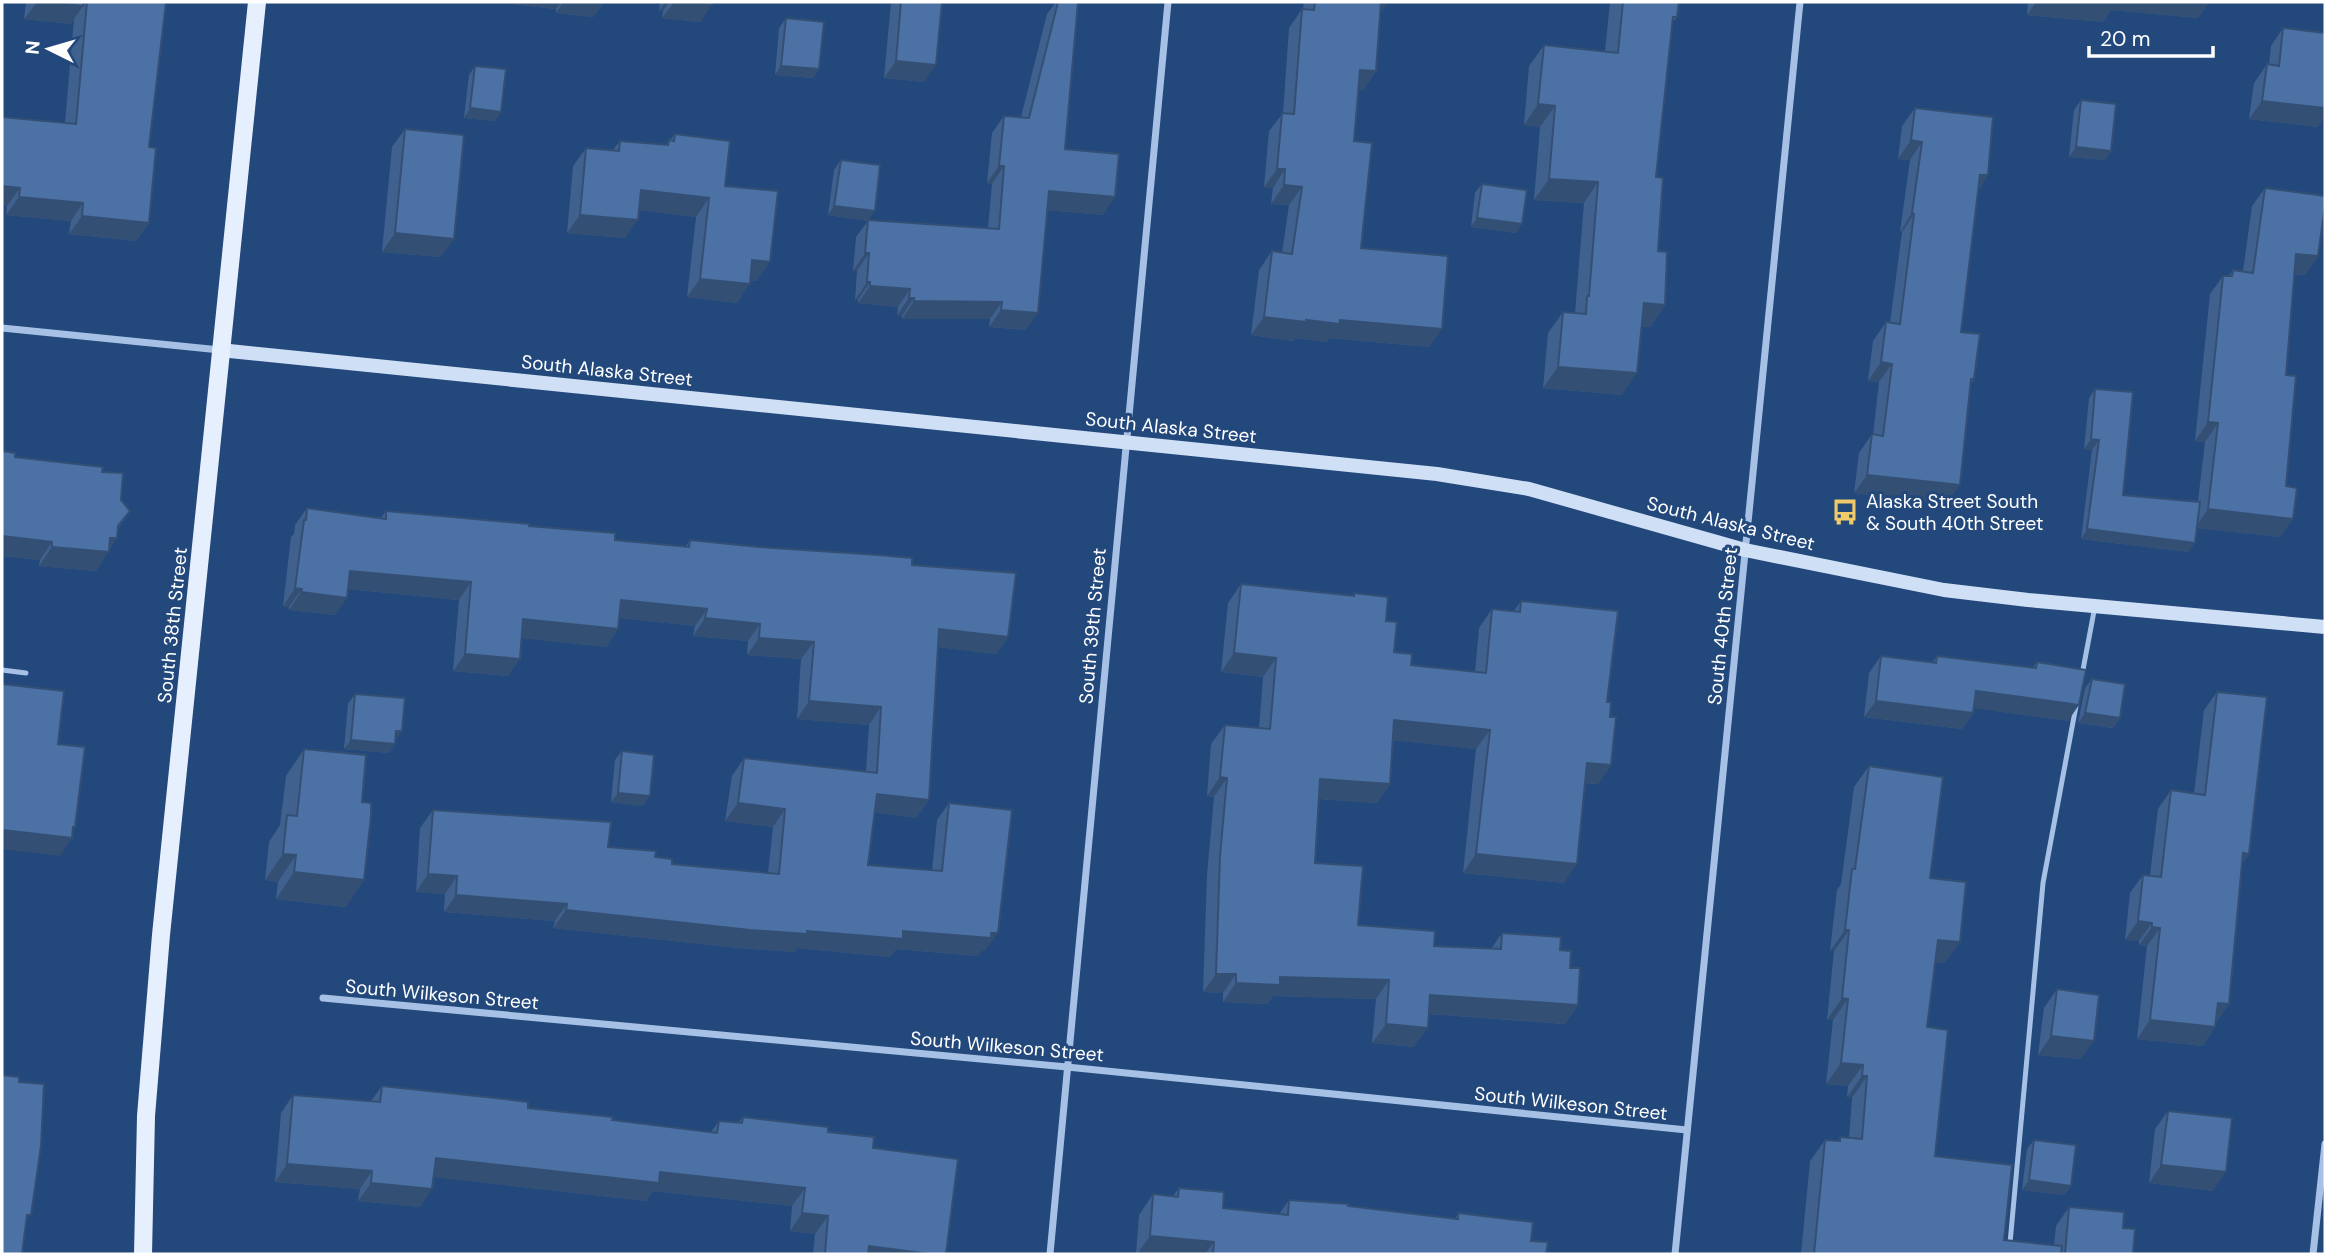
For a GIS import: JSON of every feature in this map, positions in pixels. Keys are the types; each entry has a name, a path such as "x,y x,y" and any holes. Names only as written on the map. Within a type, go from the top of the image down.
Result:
{"main road":[{"name":"South 38th Street","path":"143,1254 146,1116 160,949 257,2"}],"street":[{"name":"South 39th Street","path":"1050,1254 1168,2"},
{"name":"South 40th Street","path":"1675,1254 1800,2"},
{"name":"South Alaska Street","path":"2,328 1385,468 1486,481 1567,499 1745,550 1944,590 2325,627"},
{"name":"South Wilkeson Street","path":"323,998 1067,1067 1688,1130"},
{"path":"2313,1254 2325,1144"}],"lane":[{"path":"2080,686 2095,606"},
{"path":"2,670 26,673"},
{"path":"2009,1254 2043,883 2077,699"}],"building":[{"path":"45,2 84,2 83,6"},
{"path":"87,2 166,2 149,147 156,148 149,223 82,216 83,203 19,197 20,188 2,186 2,117 76,124"},
{"path":"683,2 712,2 712,5"},
{"path":"901,2 942,2 936,65 896,61"},
{"path":"1058,2 1078,2 1065,149 1119,154 1115,197 1049,191 1038,313 1001,310 1002,302 914,301 914,298 909,298 910,289 870,286 870,282 867,282 869,253 865,253 868,220 999,229 1004,166 999,166 1004,116 1029,118"},
{"path":"1315,2 1381,2 1376,71 1360,70 1354,141 1372,143 1361,248 1448,256 1442,329 1340,320 1339,324 1306,322 1264,317 1272,251 1292,254 1302,187 1284,185 1285,169 1277,169 1282,113 1294,114 1302,9 1314,10"},
{"path":"1623,2 1679,2 1677,17 1673,17 1656,177 1663,178 1658,251 1667,252 1665,305 1644,303 1637,373 1558,367 1563,312 1586,314 1598,182 1549,179 1555,106 1538,104 1544,45 1618,53"},
{"path":"786,18 824,22 819,69 781,66"},
{"path":"2283,28 2325,33 2325,108 2262,101 2267,64 2279,66"},
{"path":"475,66 506,69 501,112 470,108"},
{"path":"2081,100 2116,104 2111,151 2076,147"},
{"path":"1915,108 1993,117 1988,175 1980,175 1961,332 1980,334 1974,379 1971,379 1960,485 1867,475 1872,434 1883,436 1892,364 1881,362 1886,322 1900,324 1922,142 1911,140"},
{"path":"405,129 464,135 454,239 395,233"},
{"path":"675,134 730,141 725,186 778,191 770,262 752,260 750,284 700,279 709,198 641,190 638,220 580,215 586,148 619,151 620,141 668,145 669,140 674,141"},
{"path":"841,160 880,165 875,211 834,206"},
{"path":"1482,184 1527,190 1522,224 1477,218"},
{"path":"2265,188 2325,196 2318,256 2296,254 2286,375 2296,376 2286,486 2297,488 2293,519 2208,509 2218,423 2208,422 2223,276 2232,276 2233,270 2253,273"},
{"path":"2095,389 2133,392 2123,495 2200,502 2195,543 2087,529 2099,440 2091,439"},
{"path":"2,451 15,453 15,457 103,467 102,472 123,473 121,500 130,511 118,526 117,538 110,538 109,552 52,547 52,542 2,536"},
{"path":"307,508 386,519 386,511 529,524 615,533 615,540 689,547 690,540 912,558 912,565 1016,573 1008,637 939,629 929,800 877,794 868,865 942,871 949,803 1012,810 998,933 991,933 991,938 903,931 903,939 807,931 807,934 566,910 567,904 456,895 457,876 428,874 433,810 611,822 608,847 656,851 655,857 672,859 672,864 779,874 785,809 738,803 744,758 877,773 881,707 809,701 814,642 759,638 760,624 705,618 707,609 621,600 618,629 523,619 520,659 465,654 471,582 350,571 347,598 301,592 302,589 295,588"},
{"path":"1241,584 1388,597 1386,621 1397,622 1394,652 1412,654 1411,665 1486,673 1492,609 1520,612 1521,601 1618,611 1607,702 1611,702 1610,717 1616,717 1611,765 1587,763 1577,864 1476,854 1490,730 1394,720 1390,784 1320,779 1315,863 1363,866 1358,925 1435,931 1434,946 1501,949 1502,933 1561,937 1560,950 1571,951 1570,968 1580,968 1578,1005 1430,995 1428,1028 1386,1024 1389,980 1280,977 1280,985 1236,983 1236,974 1216,974 1220,856 1227,778 1220,777 1225,725 1270,729 1276,658 1234,653"},
{"path":"1881,656 1936,663 1937,656 2036,668 2037,662 2086,670 2079,705 1976,691 1973,713 1876,701"},
{"path":"2092,679 2125,684 2120,718 2085,713"},
{"path":"2,684 64,691 58,744 85,747 72,838 2,830"},
{"path":"2217,692 2267,697 2249,854 2243,853 2229,1004 2218,1003 2215,1027 2150,1020 2160,928 2152,927 2152,923 2138,921 2143,875 2161,877 2171,790 2205,795"},
{"path":"355,694 405,698 402,731 396,731 395,744 351,740"},
{"path":"304,749 366,755 362,802 371,803 371,816 364,880 294,872 296,855 283,854 287,815 297,816"},
{"path":"622,751 654,755 650,796 618,793"},
{"path":"1869,766 1943,777 1930,878 1966,882 1960,942 1938,940 1927,1027 1948,1030 1935,1156 2012,1165 2004,1240 2062,1246 2061,1254 1814,1254 1825,1140 1840,1141 1840,1137 1862,1139 1867,1076 1862,1076 1863,1065 1841,1063 1848,999 1842,998 1849,930 1845,930 1852,869 1855,869"},
{"path":"2057,989 2099,995 2094,1041 2051,1036"},
{"path":"2,1075 19,1077 19,1082 44,1084 41,1146 31,1215 27,1215 22,1254 2,1254"},
{"path":"382,1086 528,1102 528,1108 613,1117 612,1120 717,1133 719,1121 742,1123 743,1117 828,1127 828,1132 874,1137 873,1148 958,1159 946,1254 869,1246 868,1254 825,1254 828,1216 802,1213 805,1188 660,1172 659,1183 436,1158 432,1189 371,1183 372,1171 287,1164 293,1095 380,1102"},
{"path":"2168,1111 2232,1118 2226,1172 2161,1165"},
{"path":"2034,1140 2076,1145 2071,1186 2029,1180"},
{"path":"1179,1188 1224,1192 1223,1208 1288,1215 1289,1200 1349,1204 1348,1206 1458,1219 1458,1213 1533,1222 1531,1241 1548,1242 1546,1254 1213,1254 1214,1242 1150,1236 1153,1194 1178,1197"},
{"path":"2069,1207 2124,1212 2123,1228 2135,1229 2133,1254 2065,1254"}],"place":[{"name":"Alaska Street South & South 40th Street","path":"1845,512"}]}
